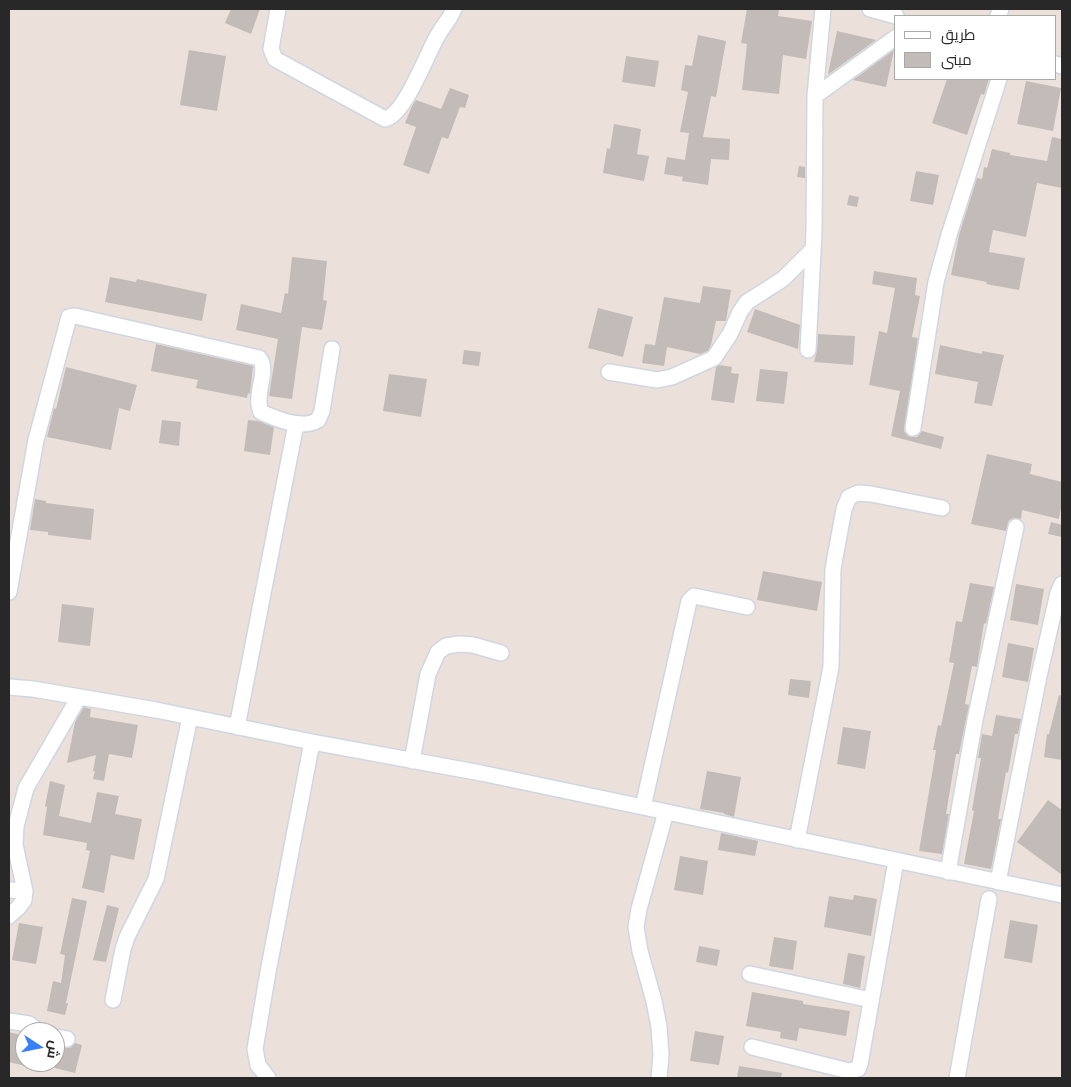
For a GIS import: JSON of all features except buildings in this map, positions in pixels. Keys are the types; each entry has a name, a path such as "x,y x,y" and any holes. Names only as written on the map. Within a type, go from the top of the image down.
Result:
{"street":[{"path":"278,9 271,49 275,59 385,119 393,115 413,87 438,35 454,9"},
{"path":"808,350 813,249 815,96 823,9"},
{"path":"870,9 894,15"},
{"path":"815,96 894,39"},
{"path":"913,428 936,282 949,235 999,80"},
{"path":"609,372 657,380 672,377 714,358 730,334 747,302 783,279 813,249"},
{"path":"9,592 36,440 69,317 75,316 259,358 264,367 258,396 258,407 261,412 296,424 307,424 318,420 322,411 332,349"},
{"path":"237,727 296,424"},
{"path":"798,840 831,667 833,570 844,509 849,497 858,493 942,508"},
{"path":"948,872 976,720 1016,527"},
{"path":"998,882 1039,676 1058,593 1062,584"},
{"path":"643,808 689,601 694,596 705,597 747,607"},
{"path":"412,760 428,674 438,652 446,646 459,644 473,645 501,653"},
{"path":"9,687 33,689 190,717 481,773 1062,895"},
{"path":"9,916 24,900 25,891 15,845 16,826 26,788 79,697"},
{"path":"113,1000 127,937 156,879 190,717"},
{"path":"268,1078 258,1065 255,1049 312,742"},
{"path":"659,1078 661,1055 659,1027 636,927 638,909 666,812"},
{"path":"752,1047 849,1071 858,1069 896,861"},
{"path":"9,890 25,891"},
{"path":"957,1078 989,899"},
{"path":"750,974 872,1000"}]}
